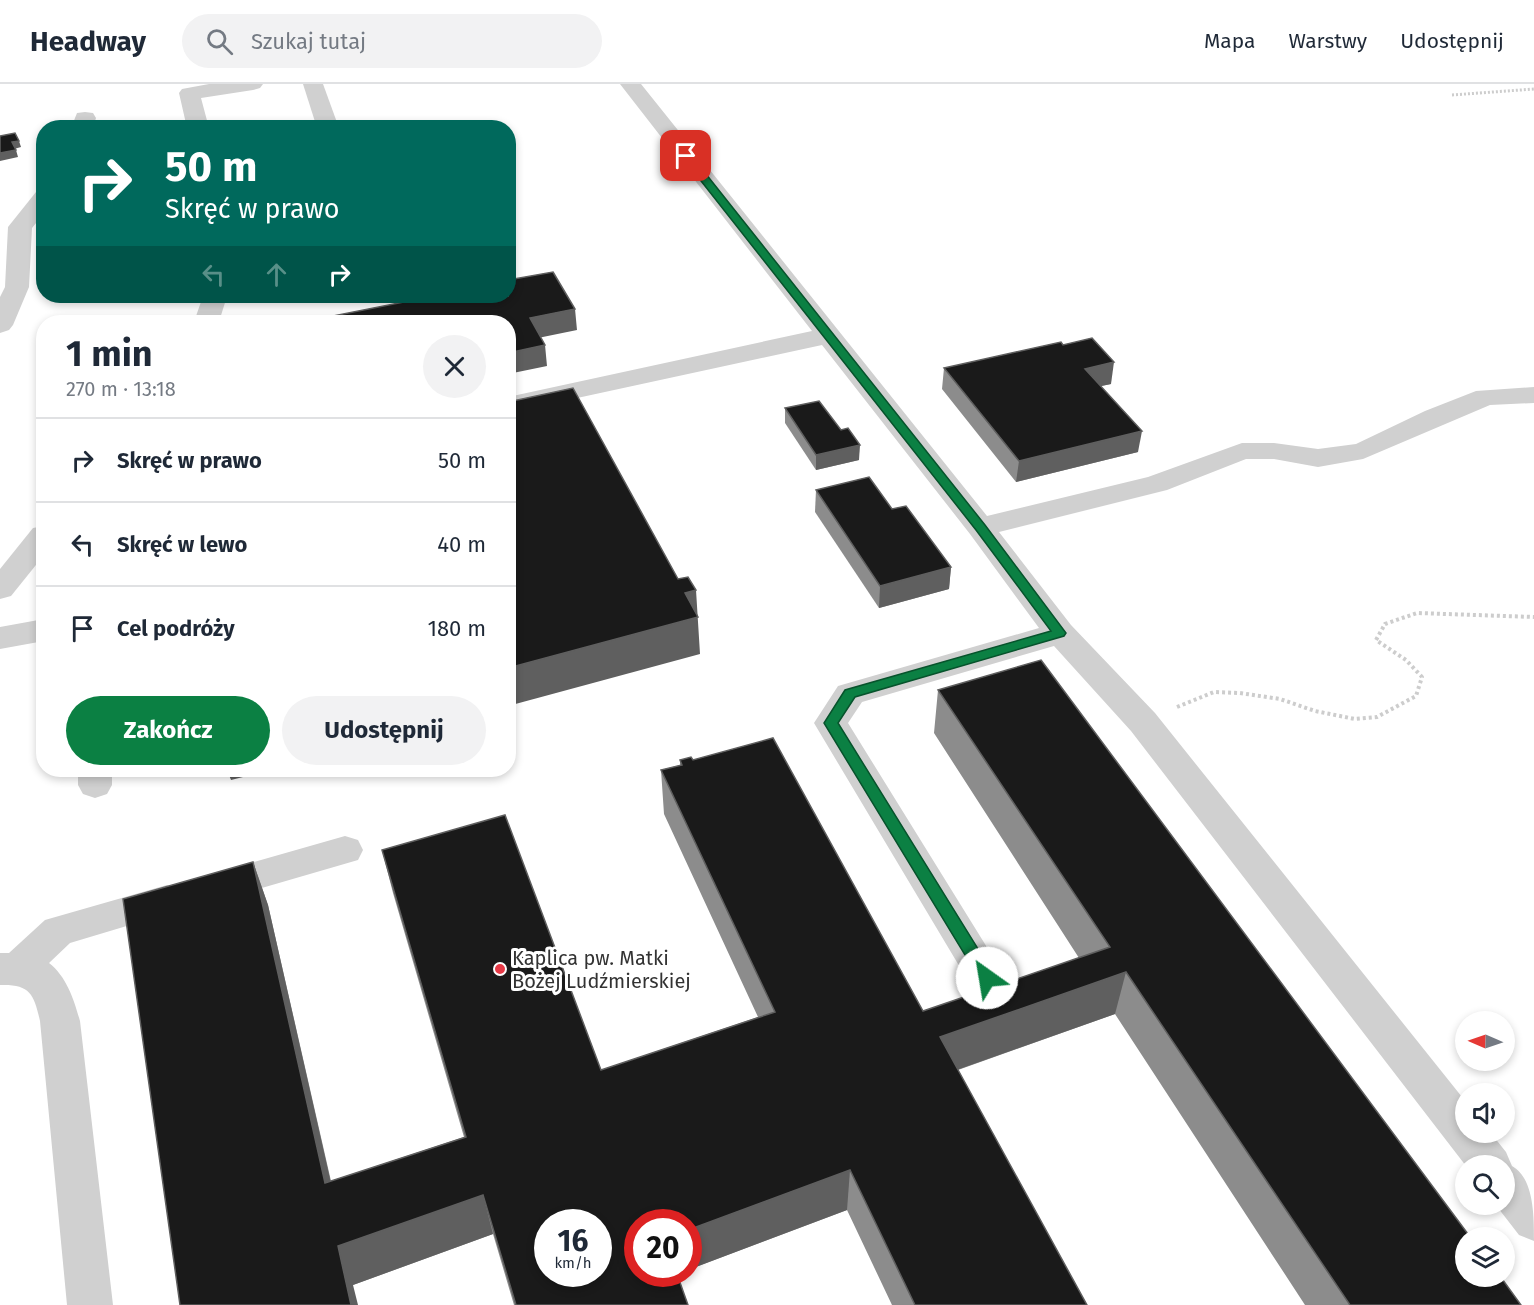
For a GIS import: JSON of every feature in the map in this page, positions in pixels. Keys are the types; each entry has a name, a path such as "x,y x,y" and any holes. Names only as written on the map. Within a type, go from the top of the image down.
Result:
{"street":[{"path":"196,120 189,93 253,84"},
{"path":"312,84 325,120"},
{"path":"630,84 980,527 1060,633 1143,722 1482,1155"},
{"path":"0,325 17,286 10,227 36,203"},
{"path":"516,403 827,336"},
{"path":"980,527 1157,484 1242,451 1274,450 1318,458 1363,451 1435,417 1486,397 1534,396"},
{"path":"0,589 36,545"},
{"path":"0,638 36,631"},
{"path":"987,978 831,723 850,693 1060,633"},
{"path":"9,968 58,931 345,850"},
{"path":"9,968 41,979 54,994 60,1021 90,1305"},
{"path":"1515,1197 1534,1221"}],"path":[{"path":"1452,95 1534,89"},
{"path":"1143,722 1214,692 1280,699 1315,711 1355,719 1377,717 1394,711 1416,696 1422,677 1406,660 1376,640 1385,624 1417,613 1534,617"}],"building":[{"path":"15,133 19,141 12,142 16,150 0,153 0,136"},
{"path":"553,272 575,309 530,318 545,345 516,351 516,315 338,315 399,303 516,303 516,279"},
{"path":"1092,338 1114,362 1085,369 1142,431 1019,461 944,368 1061,342 1063,345"},
{"path":"573,388 678,579 688,577 696,590 685,593 698,617 516,666 516,400"},
{"path":"819,401 841,430 848,428 860,445 816,455 785,408"},
{"path":"869,477 892,509 906,506 951,567 880,586 816,490"},
{"path":"1041,660 1463,1227 1455,1227 1455,1287 1508,1287 1521,1305 1350,1305 1126,972 940,1037 1087,1305 915,1305 850,1170 702,1225 702,1209 624,1209 624,1287 682,1287 688,1305 516,1305 483,1195 338,1246 351,1305 180,1305 123,899 253,862 325,1183 466,1137 382,850 505,815 601,1070 775,1012 661,770 682,765 680,760 691,757 693,760 773,738 923,1011 1110,947 938,690"}],"place":[{"name":"Kaplica pw. Matki Bożej Ludźmierskiej","path":"500,969"}],"route":[{"path":"686,156 980,527 1060,633 850,693 831,723 987,978"}]}
